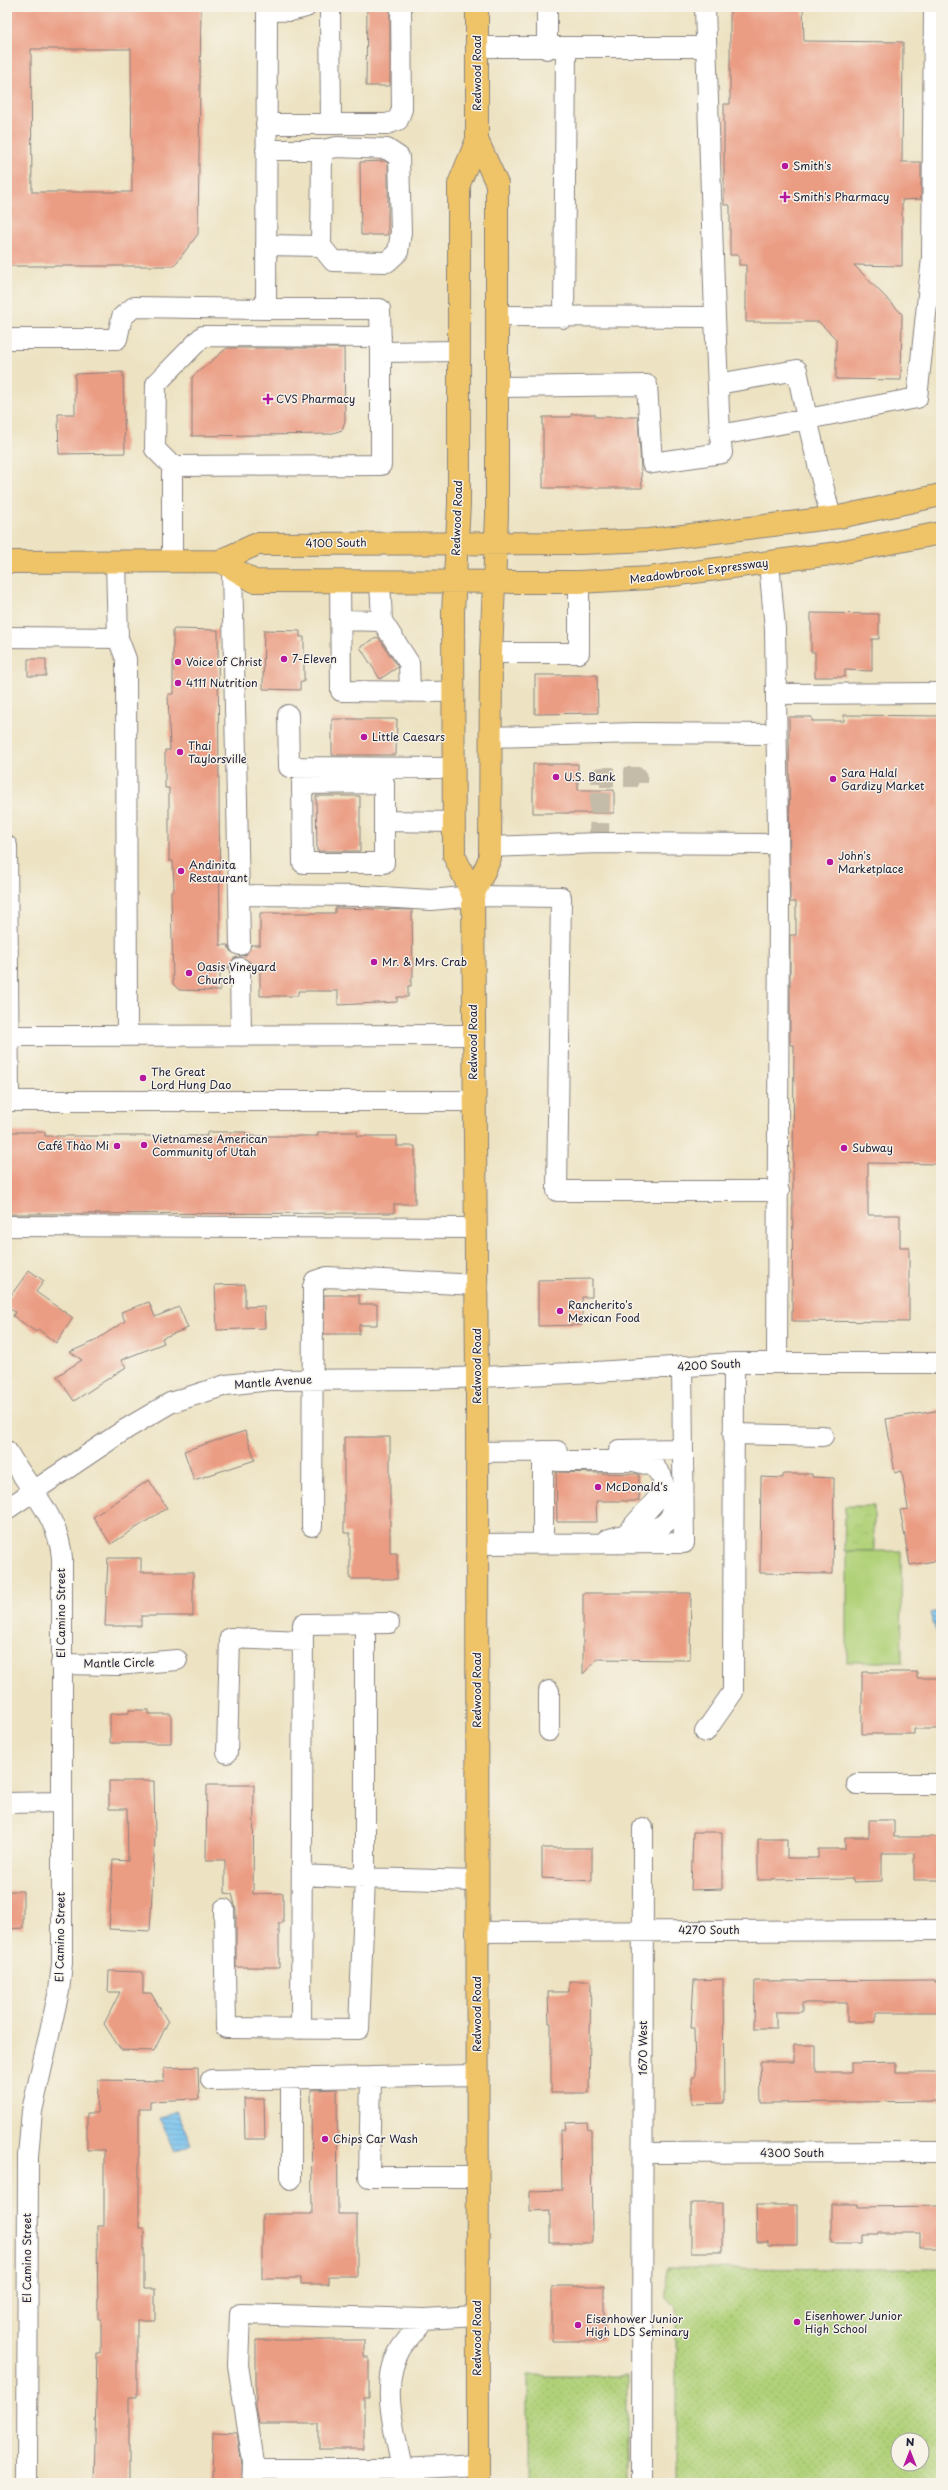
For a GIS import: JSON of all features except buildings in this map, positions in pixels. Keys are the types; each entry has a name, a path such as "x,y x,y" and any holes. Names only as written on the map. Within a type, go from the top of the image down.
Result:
{"main road":[{"name":"Redwood Road","path":"473,896 454,855 454,692 459,351 458,184 477,140 477,7"},
{"name":"Redwood Road","path":"477,140 497,184 497,514 494,542 491,653 490,858 473,896 477,1377 476,1932 478,2474"},
{"path":"457,542 649,540 831,518 941,495"},
{"name":"Meadowbrook Expressway","path":"455,581 579,582 649,578 838,553 941,533"},
{"name":"4100 South","path":"7,562 172,561 226,565 257,544 457,542"},
{"path":"226,565 254,581 455,581"}],"street":[{"path":"266,309 267,9 290,11 306,7"},
{"path":"330,7 330,124"},
{"path":"266,124 387,124 398,120 402,109 401,7"},
{"path":"547,7 556,48 564,318"},
{"path":"497,387 647,385 652,463 722,453 715,317 705,7"},
{"path":"720,435 917,398 932,258 934,7"},
{"path":"477,47 706,47"},
{"path":"266,150 322,150 337,147 387,149 399,157 401,232 398,252 387,262 333,261 321,246 322,150"},
{"path":"266,245 321,246"},
{"path":"7,339 117,339 122,317 134,307 380,309 381,465 172,466"},
{"path":"497,316 564,318 715,317"},
{"path":"172,561 172,466 156,449 156,384 203,336 381,344 459,351"},
{"path":"718,384 797,370 807,419 831,518"},
{"path":"116,562 118,638 126,659 127,1036"},
{"path":"769,563 775,629 778,844 779,1191 777,1361"},
{"path":"226,565 240,945"},
{"path":"340,581 340,691 454,692"},
{"path":"380,581 382,621 409,663 410,692"},
{"path":"491,653 579,653 579,582"},
{"path":"340,620 382,621"},
{"path":"7,637 118,638"},
{"path":"776,694 941,692"},
{"path":"288,715 289,767 454,768"},
{"path":"491,737 636,733 776,734"},
{"path":"384,783 384,821 384,863 303,864 302,784 384,783"},
{"path":"384,821 454,822"},
{"path":"490,847 599,843 778,844"},
{"path":"7,846 9,1101 474,1101"},
{"path":"239,895 364,896 431,900 473,896 561,897 557,1191 779,1191"},
{"path":"240,968 241,1036"},
{"path":"8,1036 473,1035"},
{"path":"7,1226 475,1228"},
{"path":"312,1526 313,1287 315,1281 321,1278 476,1285"},
{"name":"4200 South","path":"477,1377 604,1372 777,1361 941,1362"},
{"path":"705,1732 733,1692 734,1363"},
{"path":"477,1544 684,1543 681,1449 682,1366"},
{"name":"Mantle Avenue","path":"7,1509 126,1429 170,1403 226,1385 270,1380 477,1377"},
{"path":"733,1434 824,1436"},
{"path":"477,1452 681,1449"},
{"name":"El Camino Street","path":"7,1451 55,1526 60,1542 62,1964 58,1998 32,2111 28,2156 27,2483"},
{"path":"544,1451 557,1461 634,1460 654,1466 662,1477 670,1482 673,1490 675,1505 670,1518 654,1532 626,1534 590,1544"},
{"path":"543,1544 544,1451"},
{"path":"301,2029 303,1624 389,1623"},
{"path":"224,1909 226,2028 359,2029 365,1878 365,1624"},
{"path":"227,1753 230,1638 303,1641"},
{"name":"Mantle Circle","path":"61,1664 118,1665 177,1660"},
{"path":"549,1691 549,1732"},
{"path":"857,1784 941,1784"},
{"path":"7,1803 61,1802"},
{"name":"1670 West","path":"642,1828 642,2483"},
{"path":"302,1875 476,1881"},
{"name":"4270 South","path":"476,1932 642,1930 941,1930"},
{"path":"211,2080 477,2075"},
{"path":"371,2077 369,2177 477,2177"},
{"path":"291,2078 291,2179"},
{"name":"4300 South","path":"643,2153 941,2152"},
{"path":"477,2316 424,2320 240,2314 238,2365 254,2476 402,2469 478,2474"},
{"path":"402,2469 390,2400 392,2373 401,2349 424,2320"}],"green space":[{"path":"845,1506 874,1506 874,1551 844,1551"},
{"path":"847,1551 901,1551 902,1662 847,1662"},
{"name":"Eisenhower Junior High School","path":"667,2268 941,2269 941,2483 676,2483 676,2308 666,2297"},
{"path":"528,2376 627,2376 627,2483 528,2483"}],"water":[{"path":"941,1610 941,1648 940,1648 931,1613"},
{"path":"176,2111 191,2144 175,2151 160,2118"}],"tunnel":[{"path":"599,843 600,777 638,777 638,790"}],"place":[{"name":"Smith's","path":"785,166"},
{"name":"Smith's Pharmacy","path":"785,197"},
{"name":"CVS Pharmacy","path":"268,399"},
{"name":"7-Eleven","path":"284,659"},
{"name":"Voice of Christ","path":"178,662"},
{"name":"4111 Nutrition","path":"178,683"},
{"name":"Little Caesars","path":"364,737"},
{"name":"Thai Taylorsville","path":"180,752"},
{"name":"U.S. Bank","path":"556,777"},
{"name":"Sara Halal Gardizy Market","path":"833,779"},
{"name":"John's Marketplace","path":"830,862"},
{"name":"Andinita Restaurant","path":"181,871"},
{"name":"Mr. & Mrs. Crab","path":"374,962"},
{"name":"Oasis Vineyard Church","path":"189,973"},
{"name":"The Great Lord Hung Dao","path":"143,1078"},
{"name":"Vietnamese American Community of Utah","path":"144,1145"},
{"name":"Café Thào Mi","path":"117,1146"},
{"name":"Subway","path":"844,1148"},
{"name":"Rancherito's Mexican Food","path":"560,1311"},
{"name":"McDonald's","path":"598,1487"},
{"name":"Chips Car Wash","path":"325,2139"},
{"name":"Eisenhower Junior High School","path":"797,2322"},
{"name":"Eisenhower Junior High LDS Seminary","path":"578,2325"}]}
